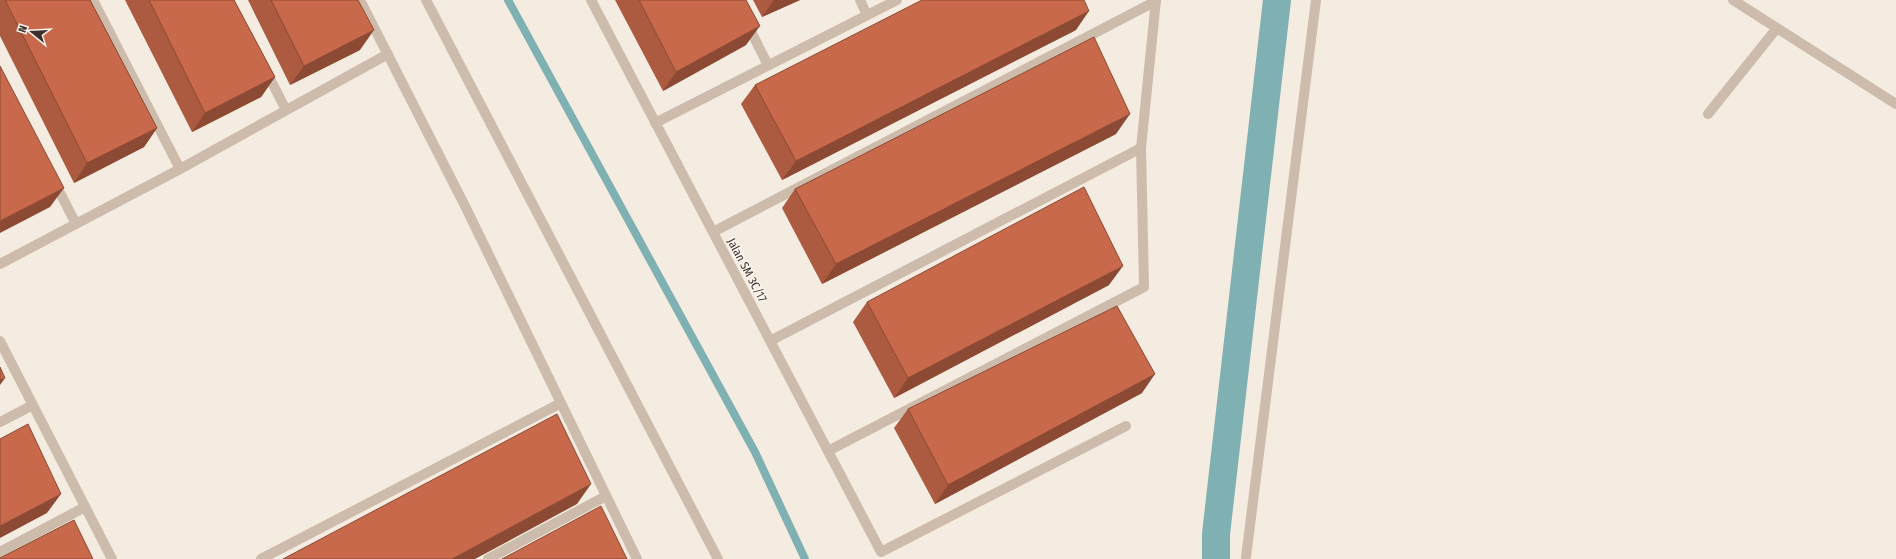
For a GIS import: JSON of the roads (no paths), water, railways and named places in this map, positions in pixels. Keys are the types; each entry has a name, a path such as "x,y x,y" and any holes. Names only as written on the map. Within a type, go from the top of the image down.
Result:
{"street":[{"path":"93,0 180,169"},
{"path":"360,0 466,208 637,559"},
{"path":"426,0 718,559"},
{"name":"Jalan SM 3C/17","path":"591,0 881,552 1126,426"},
{"path":"734,0 768,65"},
{"path":"860,0 867,15"},
{"path":"656,122 898,0"},
{"path":"1246,557 1316,0"},
{"path":"1733,0 1896,104"},
{"path":"828,451 1144,287 1141,148 1156,1"},
{"path":"713,232 1156,1"},
{"path":"1708,114 1777,28"},
{"path":"0,264 180,169 388,54"},
{"path":"262,62 286,110"},
{"path":"770,341 1141,148"},
{"path":"50,175 76,224"},
{"path":"0,341 112,559"},
{"path":"261,559 561,403"},
{"path":"0,422 33,405"},
{"path":"488,559 606,496"},
{"path":"0,552 85,507"}],"waterway":[{"path":"508,0 755,452 805,559"},
{"path":"1216,559 1216,534 1277,0"}]}
